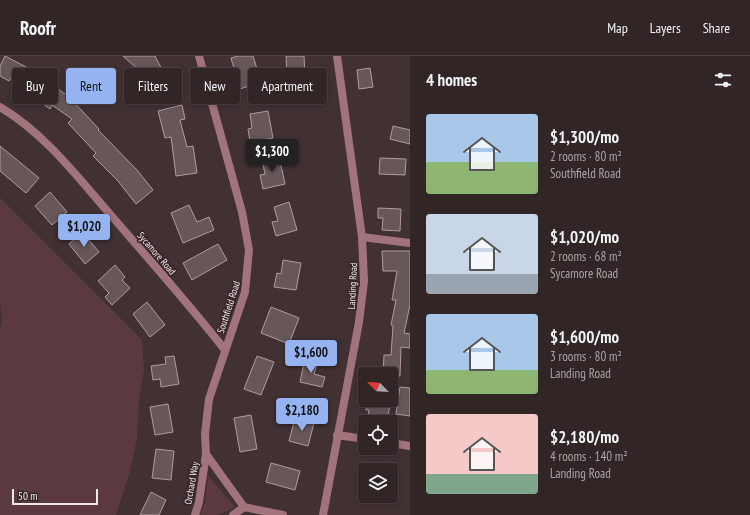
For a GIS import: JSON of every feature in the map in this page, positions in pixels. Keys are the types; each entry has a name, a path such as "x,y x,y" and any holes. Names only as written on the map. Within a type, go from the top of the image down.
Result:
{"street":[{"name":"Southfield Road","path":"199,56 242,212 249,250 245,292 225,350 208,407 205,434 206,454"},
{"name":"Landing Road","path":"323,515 359,322 364,281 362,237 337,56"},
{"name":"Sycamore Road","path":"0,107 28,126 60,157 189,305 225,350"},
{"path":"362,237 410,243"},
{"path":"337,435 358,438"},
{"path":"398,444 410,446"},
{"path":"206,454 244,507 283,515"},
{"name":"Orchard Way","path":"195,515 199,502 206,454"},
{"path":"233,515 244,507"}],"shaded area":[{"path":"0,198 142,340 144,370 139,399 137,438 130,471 116,515 0,515 0,331 2,320 0,302"},
{"path":"208,476 235,507 218,515 200,515 205,502"}],"building":[{"path":"5,56 28,68 12,68 12,79 9,81 0,76 0,66"},
{"path":"123,56 155,56 161,68 136,68"},
{"path":"238,56 253,56 257,68 248,68 248,86 240,89 240,68 234,68 231,58"},
{"path":"286,56 304,56 305,68 287,68"},
{"path":"370,68 373,87 359,89 357,70"},
{"path":"58,89 66,95 66,104 76,104 99,129 98,130 137,170 153,190 136,204 118,181 93,156 96,153 68,123 72,119 52,105 50,109 43,104 58,104"},
{"path":"182,105 185,119 180,120 187,147 193,146 197,173 176,176 171,137 165,138 158,111"},
{"path":"268,111 273,138 250,142 248,129 252,128 250,114"},
{"path":"393,126 410,130 410,144 390,139"},
{"path":"0,146 39,178 26,193 0,171"},
{"path":"279,156 285,184 263,189 260,175 265,174 262,160"},
{"path":"380,158 406,159 405,175 379,174"},
{"path":"50,192 67,212 52,225 35,206"},
{"path":"289,202 297,230 276,236 272,222 278,221 274,207"},
{"path":"189,205 197,222 209,217 214,230 183,243 171,213"},
{"path":"378,208 401,209 400,231 382,230 383,218 378,218"},
{"path":"82,232 99,252 85,264 69,244"},
{"path":"218,244 227,260 192,280 183,263"},
{"path":"382,251 410,251 410,305 404,333 410,334 410,348 401,347 400,376 398,376 398,367 383,367 384,355 391,355 393,326 391,325 396,300 392,300 397,271 383,271"},
{"path":"283,260 301,263 296,290 274,287 277,273 281,274"},
{"path":"115,265 125,277 122,280 130,288 112,305 105,297 109,293 98,281"},
{"path":"147,302 165,325 150,337 133,314"},
{"path":"271,307 299,318 289,344 261,333"},
{"path":"174,356 179,384 161,387 160,379 153,380 151,366 166,364 165,357"},
{"path":"257,356 274,362 261,395 244,389"},
{"path":"305,358 318,361 314,374 325,377 322,387 300,382"},
{"path":"400,387 410,388 410,416 396,414"},
{"path":"168,404 173,432 155,435 150,407"},
{"path":"366,407 390,407 388,415 368,415 369,410 366,410"},
{"path":"251,415 257,449 240,452 234,418"},
{"path":"295,418 314,423 308,446 289,441"},
{"path":"156,449 174,451 171,480 152,478"},
{"path":"271,463 300,471 295,490 266,482"},
{"path":"151,492 166,500 159,515 140,515"}]}
